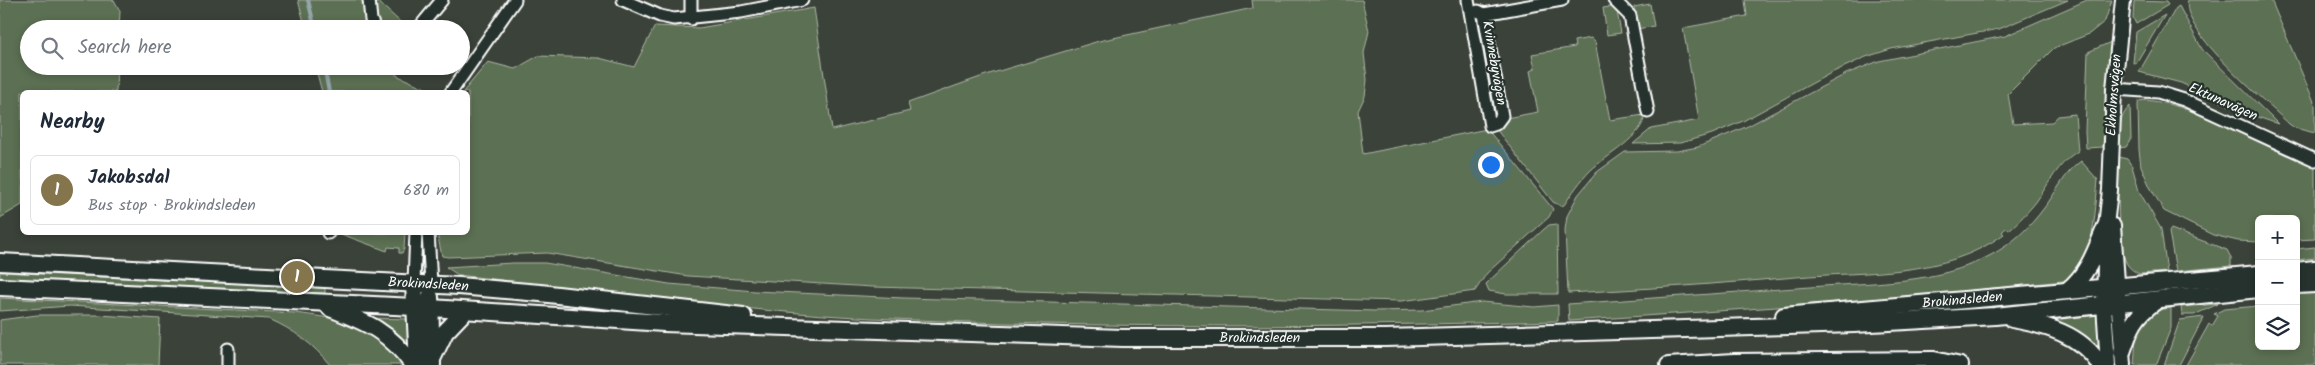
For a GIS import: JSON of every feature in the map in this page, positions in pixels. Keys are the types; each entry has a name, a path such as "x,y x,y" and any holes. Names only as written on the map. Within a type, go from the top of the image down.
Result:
{"main road":[{"path":"2068,290 2080,280 2089,266 2106,226"},
{"name":"Brokindsleden","path":"0,262 423,284 540,293 854,329"},
{"path":"2300,271 2315,269"},
{"name":"Brokindsleden","path":"1665,329 2110,286 2255,274"},
{"path":"423,284 427,364"},
{"path":"2300,285 2315,284"},
{"name":"Brokindsleden","path":"0,287 423,308 664,324 1123,338 1386,338 1854,324 1995,316 2255,290"},
{"path":"2122,359 2134,322 2141,311 2156,301"},
{"path":"319,303 369,324 384,333 398,346 413,365"},
{"path":"427,364 444,332 465,311"},
{"path":"1995,316 2034,323 2066,334 2089,350 2100,365"}],"street":[{"path":"369,0 371,20"},
{"path":"425,20 442,0"},
{"path":"470,65 515,0"},
{"path":"623,0 674,20 802,0"},
{"path":"690,19 691,0"},
{"name":"Kvinnebyvägen","path":"1484,14 1562,0"},
{"path":"1614,0 1630,16 1648,112"},
{"name":"Ekholmsvägen","path":"2110,286 2110,190 2114,89 2123,0"},
{"name":"Kvinnebyvägen","path":"1470,2 1484,14 1502,116 1496,124 1490,126 1470,2"},
{"path":"452,90 463,75"},
{"name":"Ektunavägen","path":"2114,89 2158,92 2184,100 2315,160"},
{"name":"Ekholmsvägen","path":"2108,365 2111,305 2106,226 2110,190"},
{"path":"416,235 423,284"},
{"path":"423,284 428,235"},
{"name":"Ekholmsvägen","path":"2111,305 2122,359"},
{"path":"228,348 228,365"},
{"path":"1668,365 1934,358 1961,365"}],"green space":[{"path":"0,0 114,0 120,11 120,20 20,20 20,75 117,75 116,90 20,90 20,206 0,218"},
{"path":"298,0 365,0 368,20 304,20"},
{"path":"375,0 398,20 377,20"},
{"path":"1252,0 1362,0 1369,31 1364,53 1367,80 1365,96 1358,111 1363,154 1487,129 1553,209 1549,217 1487,273 1475,291 1401,301 873,287 688,276 547,253 442,256 437,235 470,235 470,90 465,90 488,62 515,69 538,56 599,58 634,67 655,26 699,28 814,8 832,130 910,111 908,103 986,75 1099,41 1253,8"},
{"path":"1745,0 2068,0 1999,29 1891,49 1866,57 1831,73 1743,121 1712,134 1680,143 1633,144 1651,129 1699,120 1683,28 1747,16"},
{"path":"2087,0 2112,0 2105,21 2089,34 2054,48 2008,94 2013,124 2052,122 2058,116 2075,114 2078,151 2065,161 2036,202 2020,220 2009,230 2006,228 2002,232 2004,234 1981,248 1956,258 1904,270 1568,293 1565,230 1567,216 1578,195 1597,172 1625,152 1677,151 1698,147 1748,126 1846,74 1879,61 2005,36"},
{"path":"2188,0 2271,0 2315,104 2315,133 2295,128 2289,124 2227,65 2210,47 2197,29 2189,13"},
{"path":"2134,1 2166,2 2168,5 2136,24 2133,18"},
{"path":"1650,4 1654,26 1637,29 1634,7"},
{"path":"1616,6 1621,33 1607,35 1603,8"},
{"path":"2179,6 2202,49 2278,124 2240,111 2181,83 2139,72 2176,8"},
{"path":"2165,15 2136,63 2133,63 2136,32"},
{"path":"1591,38 1595,42 1610,120 1644,115 1643,123 1632,138 1591,170 1564,205 1561,206 1553,202 1496,129 1506,118 1538,112 1530,71 1535,69 1532,54 1575,47 1574,41"},
{"path":"2111,42 2103,147 2086,148 2088,52"},
{"path":"317,75 396,75 430,90 321,90"},
{"path":"2146,100 2168,104 2190,111 2315,166 2315,239 2300,240 2300,215 2255,215 2255,242 2238,241 2213,235 2164,211 2150,187 2141,166 2139,150 2139,101"},
{"path":"2130,106 2131,139 2126,147 2119,148 2121,120"},
{"path":"2119,157 2127,159 2132,166 2139,191 2161,229 2167,272 2139,274 2128,266 2123,255 2118,212"},
{"path":"2081,161 2098,180 2094,221 2082,264 2074,274 2063,281 1881,300 1569,321 1568,304 1879,283 1948,272 1970,265 1991,255 2013,240 2039,215 2065,177"},
{"path":"1557,224 1558,294 1506,294 1489,291 1486,284 1490,280 1543,230 1549,225"},
{"path":"2171,229 2227,250 2231,258 2231,266 2176,271 2169,232"},
{"path":"343,235 405,235 402,253 399,253 399,248 388,247 387,251"},
{"path":"2315,247 2315,258 2300,260 2300,249"},
{"path":"545,263 669,284 755,291 904,298 1375,311 1422,310 1482,302 1534,307 1558,305 1558,321 1215,326 1043,324 872,318 716,305 458,275 446,267"},
{"path":"0,272 325,287 325,293 0,278"},
{"path":"2315,292 2315,365 2186,365 2209,324 2212,326 2218,316 2214,314 2224,309 2255,306 2255,350 2300,350 2300,294"},
{"path":"0,298 295,313 327,318 350,323 370,331 378,336 405,365 330,365 302,338 269,319 70,306 0,311"},
{"path":"2218,304 2194,315 2182,315 2181,307"},
{"path":"2171,308 2171,328 2156,365 2134,365 2136,337 2145,320 2151,311"},
{"path":"2097,312 2101,355 2079,333 2044,316"},
{"path":"37,315 100,315 160,319 158,365 0,365 0,320"},
{"path":"2204,317 2179,365 2164,365 2180,320"},
{"path":"370,318 409,319 413,354"}],"waterway":[{"path":"308,0 313,20"},
{"path":"326,75 329,90"}],"place":[{"name":"Jakobsdal","path":"297,277"}]}
